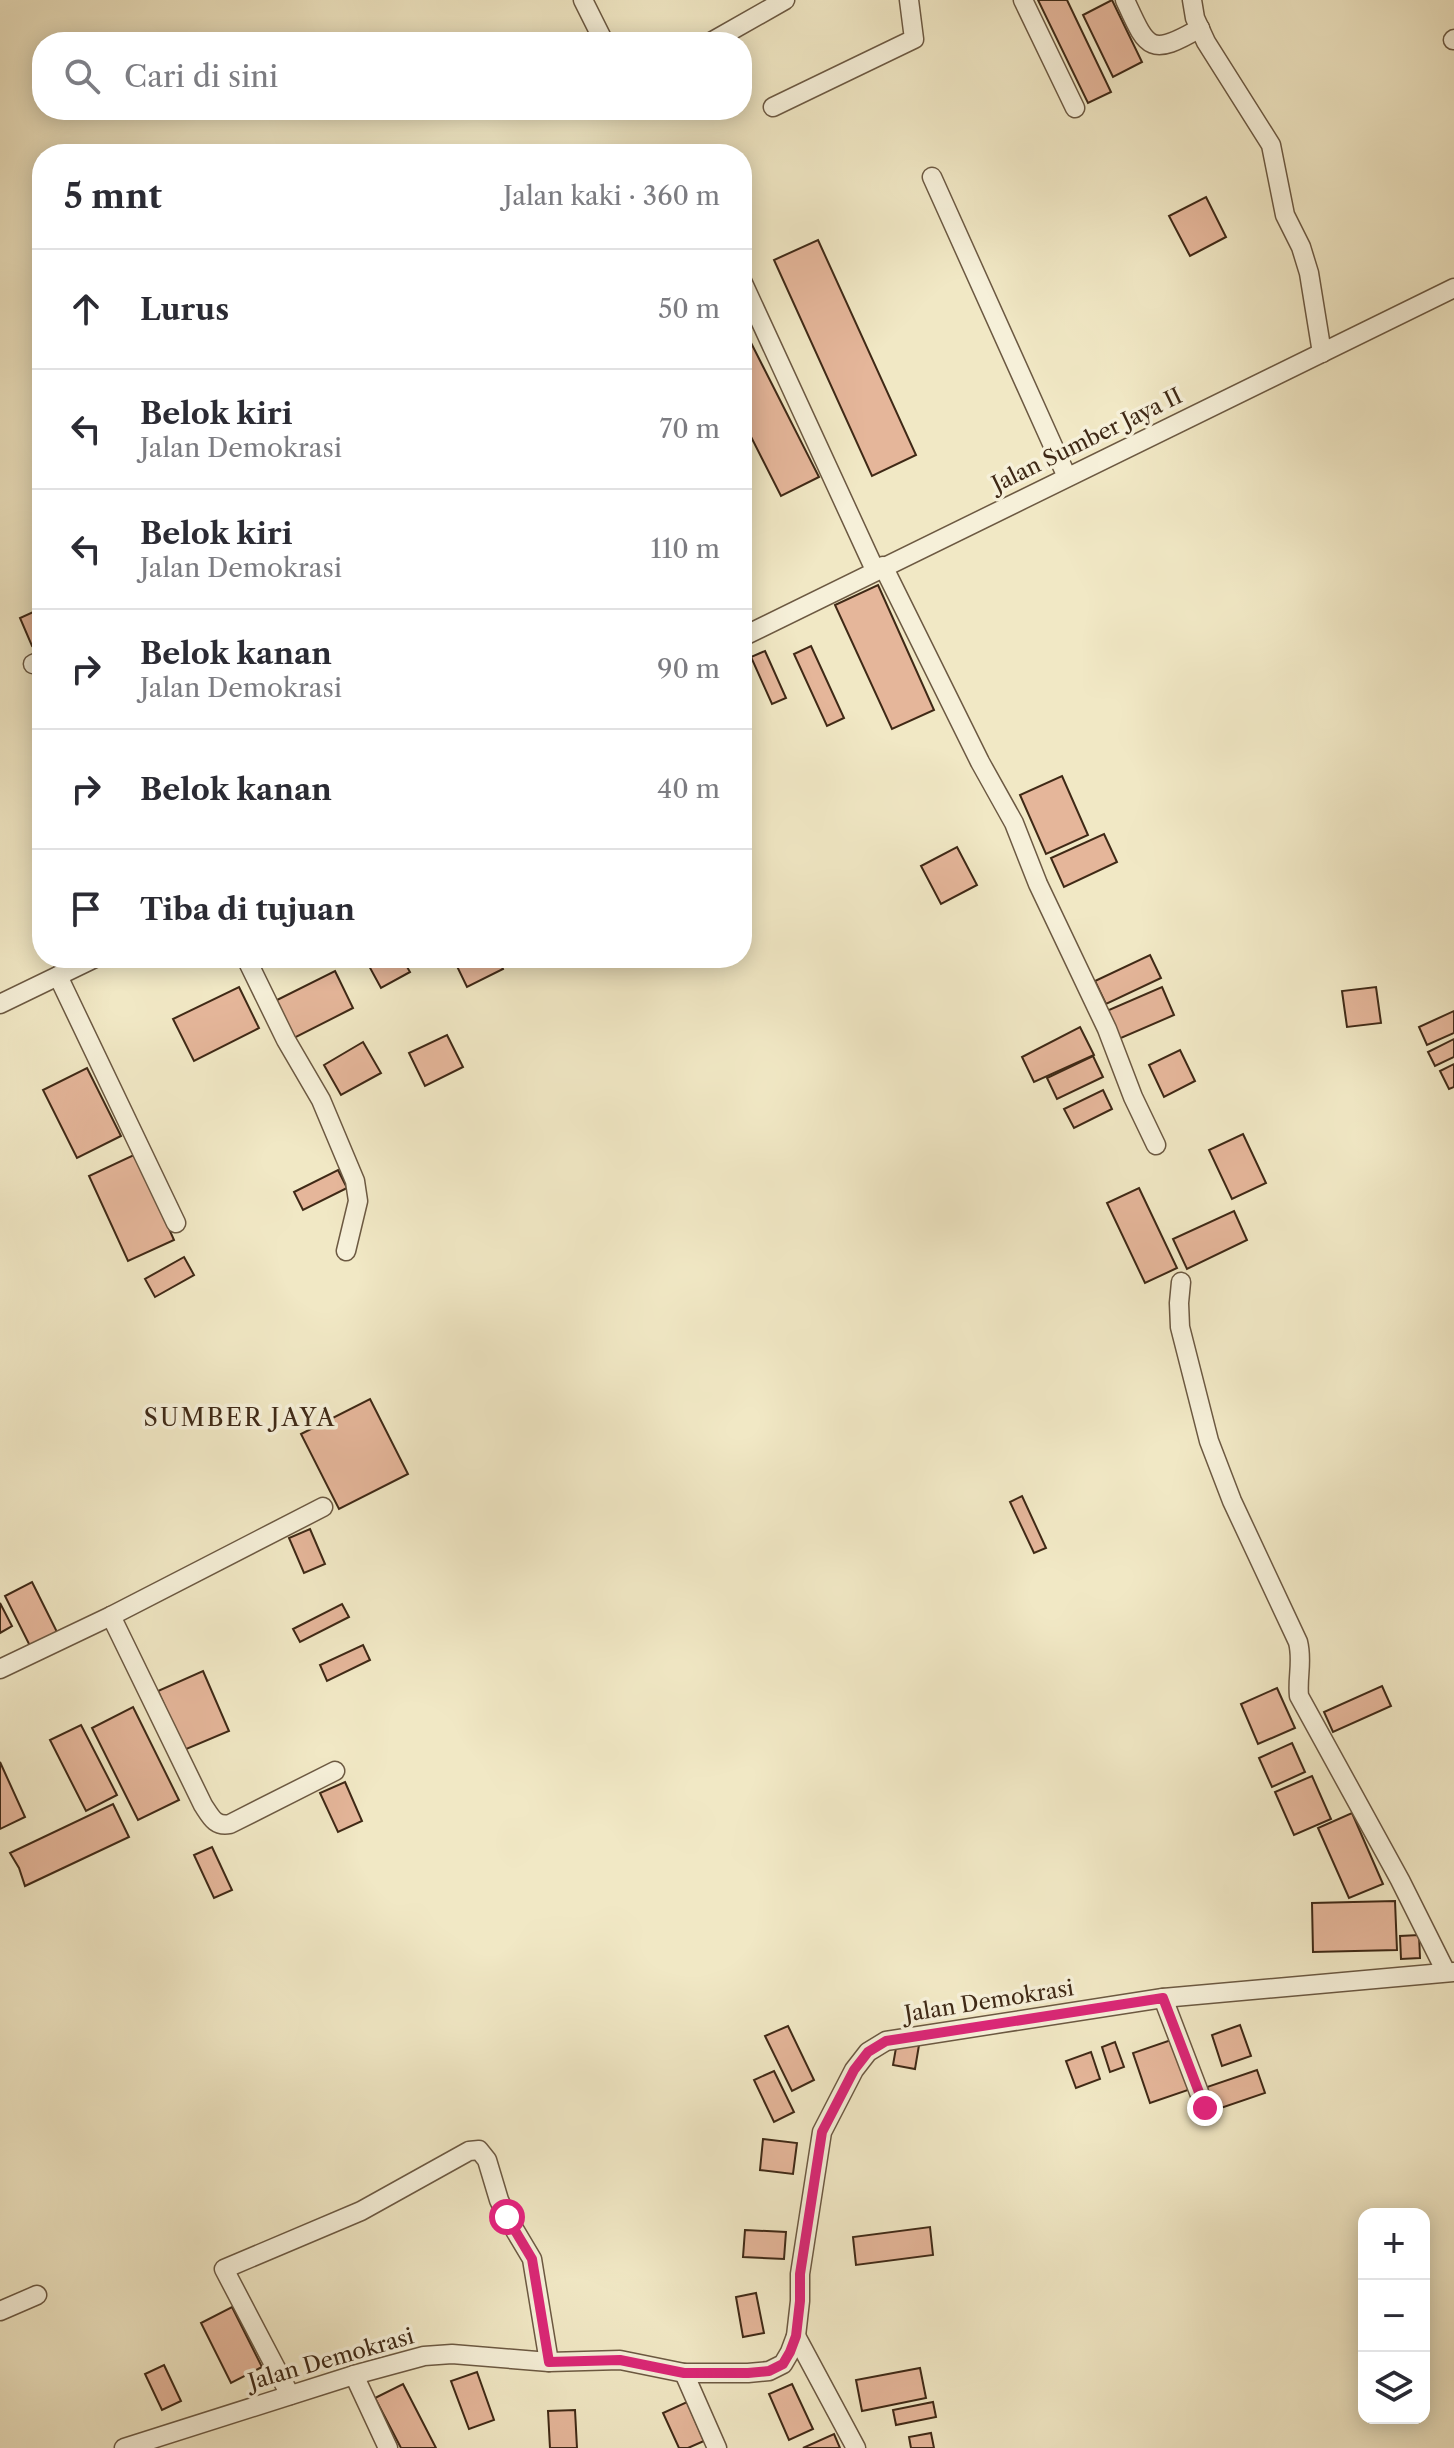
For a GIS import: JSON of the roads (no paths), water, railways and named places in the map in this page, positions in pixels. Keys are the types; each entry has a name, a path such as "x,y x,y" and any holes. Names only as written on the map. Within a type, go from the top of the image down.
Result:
{"street":[{"path":"583,0 599,32"},
{"path":"729,32 785,0"},
{"path":"773,107 914,39 909,0"},
{"path":"1023,0 1075,108"},
{"path":"1125,0 1147,43 1159,46 1200,28"},
{"path":"1192,0 1195,18 1206,42 1271,145 1285,215 1301,247 1309,273 1322,353"},
{"path":"932,177 1067,477"},
{"name":"Jalan Sumber Jaya II","path":"752,632 1454,288"},
{"path":"752,302 879,568 1014,823 1038,884 1107,1029 1133,1097 1156,1145"},
{"path":"0,1004 74,968"},
{"path":"251,968 286,1040 321,1100 355,1181 358,1201 346,1251"},
{"path":"58,976 176,1223"},
{"path":"1181,1282 1180,1327 1209,1441 1232,1501 1298,1642 1301,1654 1299,1696 1450,1972"},
{"path":"0,1669 323,1507"},
{"path":"111,1616 197,1792 216,1823 222,1826 230,1824 335,1771"},
{"name":"Jalan Demokrasi","path":"137,2446 290,2395 424,2356 452,2354 549,2362 620,2360 684,2373 769,2371 783,2364 796,2336 800,2274 822,2132 854,2070 868,2052 886,2041 1163,1998 1450,1972"},
{"path":"1163,1998 1205,2108"},
{"path":"290,2395 224,2269 361,2211 469,2151 479,2150 487,2160 503,2208 532,2259 549,2362"},
{"path":"0,2311 37,2295"},
{"path":"796,2336 856,2448"},
{"path":"684,2373 717,2448"},
{"path":"354,2375 388,2448"}],"district":[{"name":"SUMBER JAYA","path":"240,1417"}]}
